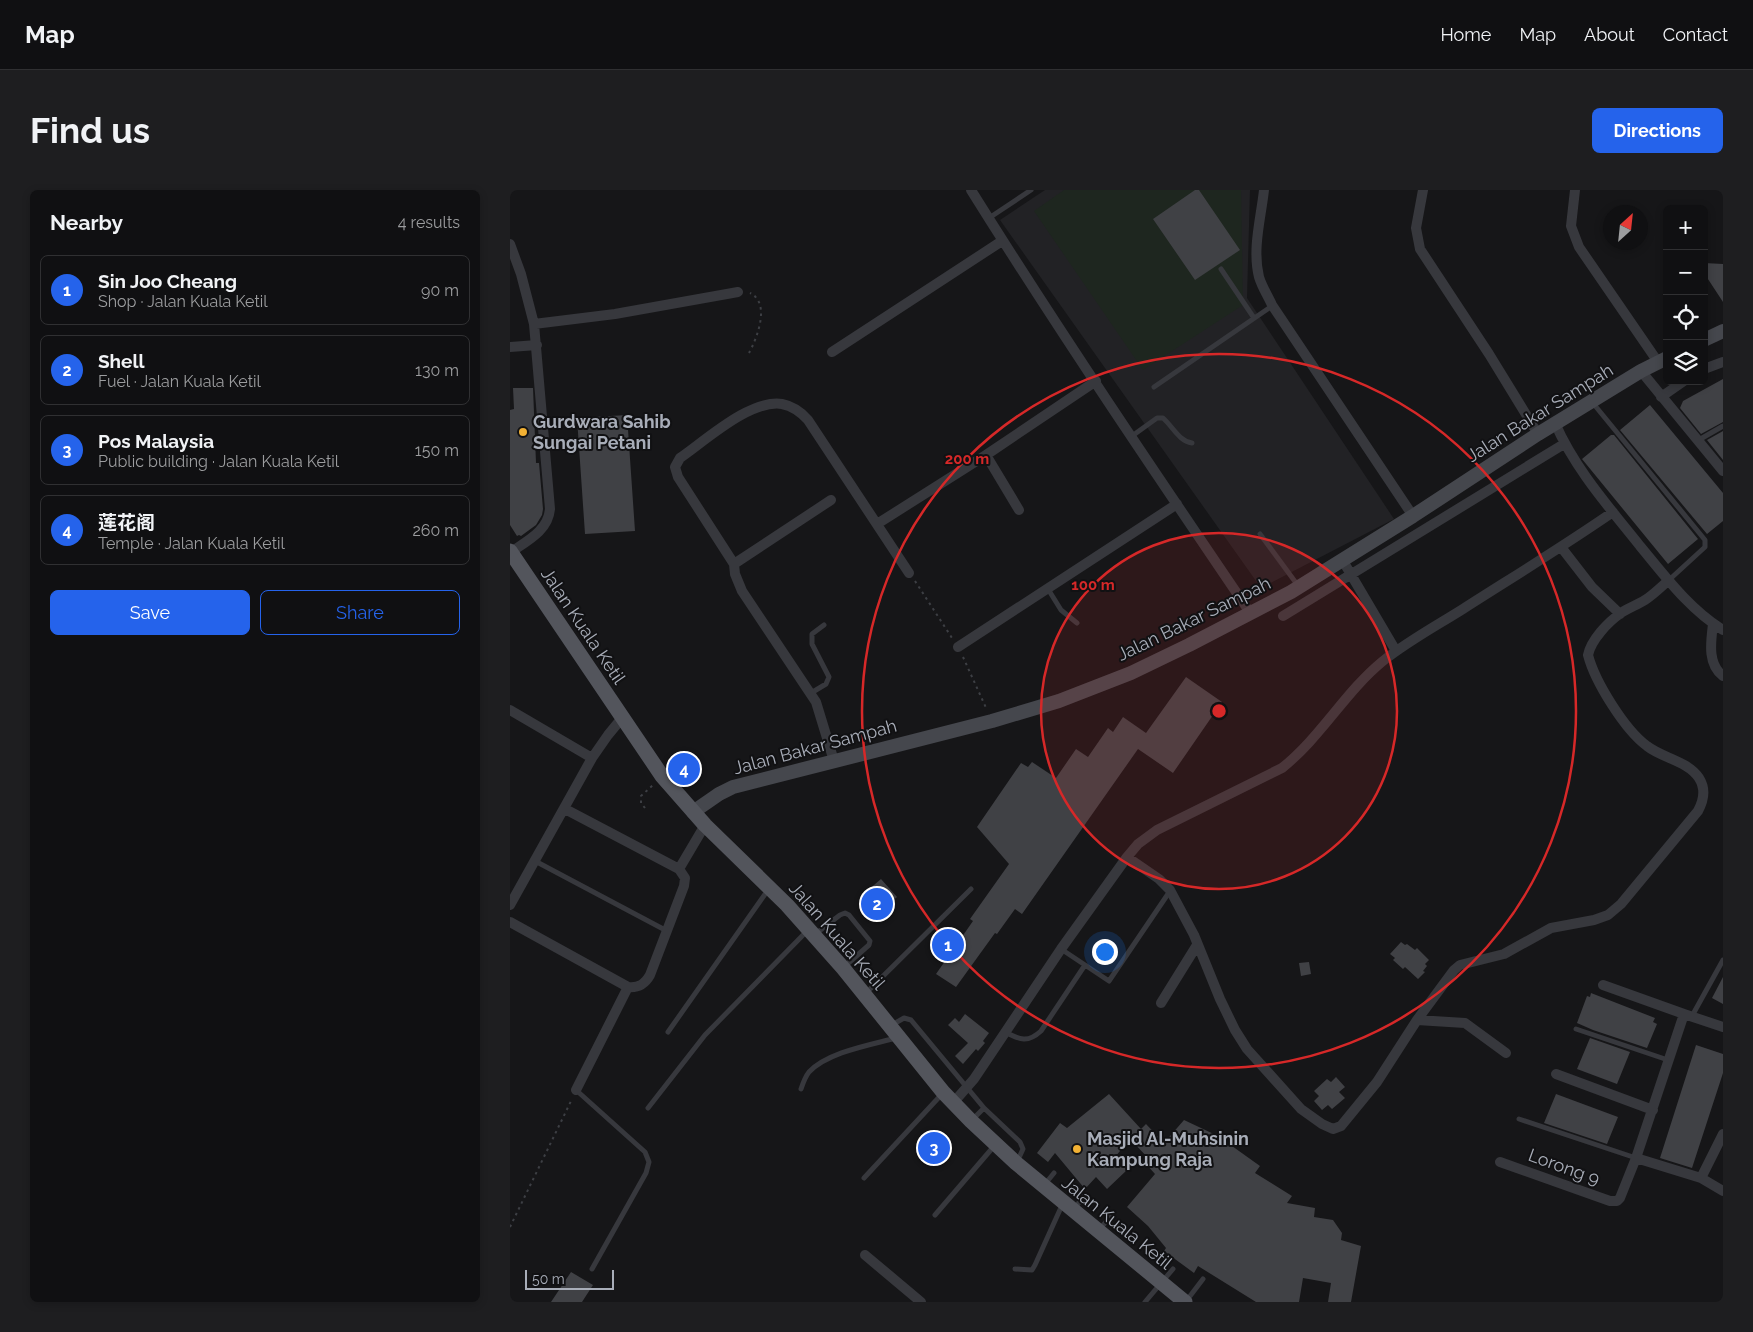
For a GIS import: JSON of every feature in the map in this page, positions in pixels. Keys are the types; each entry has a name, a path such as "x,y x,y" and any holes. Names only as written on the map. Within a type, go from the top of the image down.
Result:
{"main road":[{"path":"1708,338 1723,332"},
{"name":"Jalan Bakar Sampah","path":"693,812 733,787 992,721 1059,701 1131,673 1252,614 1299,587 1343,561 1538,434 1662,360"},
{"name":"Jalan Kuala Ketil","path":"510,551 662,776 705,825 770,888 811,932 948,1097 1016,1164 1185,1302"}],"street":[{"path":"971,190 1002,241 1252,614"},
{"path":"1264,190 1256,256 1259,278 1272,305 1413,516"},
{"path":"1423,190 1416,228 1420,249 1489,354 1538,434"},
{"path":"1575,190 1572,226 1579,247 1662,360"},
{"path":"832,352 1002,241"},
{"path":"510,244 526,289 534,324 549,517 544,528 510,551"},
{"path":"534,324 615,314 738,292"},
{"path":"510,346 537,345"},
{"path":"1708,368 1723,362"},
{"path":"1641,372 1696,441 1723,471"},
{"path":"877,524 986,455 1096,381"},
{"path":"1661,397 1678,385"},
{"path":"834,761 821,715 811,693 742,591 735,574 734,564 678,477 676,467 680,458 746,412 772,404 782,404 801,413 808,420 909,573"},
{"path":"1554,424 1574,461 1677,592 1713,624 1723,630"},
{"path":"1283,616 1564,444"},
{"path":"986,455 1019,510"},
{"path":"734,564 831,500"},
{"path":"958,647 1177,504"},
{"path":"948,1097 967,1088 1061,950 1127,857 1142,840 1157,830 1282,768 1300,754 1346,698 1367,676 1396,651 1613,512"},
{"path":"1561,547 1592,587 1620,614"},
{"path":"1343,561 1396,651"},
{"path":"1127,857 1153,874 1170,890 1194,935 1231,1022 1247,1049 1301,1110 1322,1124 1333,1128 1342,1126 1377,1082 1417,1020 1454,970 1460,965 1504,954 1551,928 1594,920 1608,915 1621,904 1698,811 1703,802 1704,793 1699,777 1691,769 1647,747 1638,738 1606,696 1588,655 1595,639 1620,614 1645,600 1668,580"},
{"path":"1713,624 1712,655 1716,668 1723,676"},
{"path":"510,710 592,758"},
{"path":"510,905 592,758 622,718"},
{"path":"510,922 628,987 640,986 646,982 650,975 684,886 685,878 679,869 565,809"},
{"path":"679,869 705,825"},
{"path":"1161,1003 1197,945"},
{"path":"1603,984 1723,1027"},
{"path":"576,1090 628,987"},
{"path":"1688,1015 1669,1060 1636,1158 1701,1178 1723,1191"},
{"path":"1417,1020 1465,1023 1506,1053"},
{"path":"1556,1074 1652,1110"},
{"path":"1701,1178 1723,1134"},
{"name":"Lorong 9","path":"1500,1162 1610,1201 1616,1201 1620,1198 1636,1158"},
{"path":"865,1255 921,1302"}],"lane":[{"path":"989,218 1031,190"},
{"path":"1220,269 1254,318"},
{"path":"1154,388 1272,305"},
{"path":"1592,401 1705,540 1704,547 1668,580"},
{"path":"1132,436 1157,418 1163,418 1181,438 1186,442 1192,443"},
{"path":"1696,441 1723,426"},
{"path":"1260,534 1299,587"},
{"path":"1047,589 1061,610 1077,623"},
{"path":"811,693 826,684 829,677 812,644 812,634 824,625"},
{"path":"535,861 667,931"},
{"path":"668,1032 770,888"},
{"path":"865,995 971,889"},
{"path":"1061,950 1109,981 1170,890"},
{"path":"648,1108 705,1035 811,932 840,914 845,913 849,915 870,941 869,945 842,968"},
{"path":"1688,1015 1723,960"},
{"path":"1005,1032 1025,1040 1034,1037 1041,1031 1085,965"},
{"path":"801,1089 809,1072 828,1059 895,1032 904,1018 911,1020 984,1108 1020,1142 1023,1149 1016,1164"},
{"path":"1576,1029 1669,1060"},
{"path":"576,1090 645,1152 649,1162 646,1173 592,1269"},
{"path":"864,1178 948,1097"},
{"path":"971,1121 984,1108"},
{"path":"1519,1119 1636,1158"},
{"path":"935,1215 996,1144"},
{"path":"1044,1187 1054,1173"},
{"path":"1015,1269 1032,1270 1068,1207 1084,1196"},
{"path":"1098,1231 1110,1217"},
{"path":"1145,1302 1173,1269"},
{"path":"1185,1302 1203,1279"}],"path":[{"path":"738,292 747,292 755,295 760,311 758,332 749,353"},
{"path":"909,573 958,647 992,721"},
{"path":"645,808 641,803 641,796 662,776"},
{"path":"510,1227 576,1090"}],"shaded area":[{"path":"1045,190 1250,190 1247,298 1394,519 1261,588 1000,220"},
{"path":"1064,190 1241,190 1243,305 1143,370 1034,211"}],"building":[{"path":"1195,190 1199,190 1240,250 1195,280 1153,219"},
{"path":"1708,263 1723,264 1723,302 1708,279"},
{"path":"1723,379 1723,422 1701,434 1680,408 1683,401"},
{"path":"513,388 533,388 536,463 539,463 543,509 536,525 521,536 517,536 510,525 510,410 514,409"},
{"path":"1650,405 1723,493 1723,521 1707,534 1620,430"},
{"path":"627,415 635,531 585,534 577,418"},
{"path":"1723,431 1723,460 1707,440"},
{"path":"1611,435 1614,435 1698,539 1668,564 1582,459"},
{"path":"1186,677 1222,702 1173,773 1138,749 1022,914 1015,909 956,987 936,974 973,921 970,919 1009,864 977,827 1021,763 1028,767 1032,762 1056,778 1076,749 1088,757 1108,728 1113,732 1123,717 1146,733"},
{"path":"881,879 897,897 870,920 860,908 872,897 867,891"},
{"path":"1401,942 1415,950 1417,948 1429,960 1425,964 1427,966 1423,971 1425,972 1418,979 1405,967 1403,969 1393,960 1395,958 1390,954"},
{"path":"1309,962 1311,974 1301,976 1299,963"},
{"path":"1723,977 1723,1004 1712,998"},
{"path":"1591,993 1655,1018 1653,1022 1657,1024 1647,1048 1577,1023 1587,996 1590,997"},
{"path":"965,1014 989,1033 983,1041 985,1043 978,1051 976,1049 963,1064 955,1056 968,1043 948,1025 955,1018 959,1022"},
{"path":"1590,1038 1630,1052 1617,1084 1577,1069"},
{"path":"1696,1045 1723,1054 1723,1073 1692,1168 1660,1158"},
{"path":"1336,1077 1345,1087 1339,1092 1345,1098 1332,1109 1328,1105 1322,1110 1314,1101 1319,1096 1314,1091 1327,1079 1331,1082"},
{"path":"1109,1094 1141,1129 1146,1124 1164,1143 1184,1120 1218,1136 1260,1166 1255,1173 1292,1196 1287,1203 1315,1208 1314,1217 1333,1220 1342,1233 1341,1240 1361,1246 1351,1302 1328,1302 1331,1283 1303,1278 1299,1302 1256,1302 1198,1266 1194,1273 1164,1251 1166,1248 1148,1226 1127,1207 1155,1174 1146,1164 1150,1160 1130,1139 1115,1157 1127,1170 1107,1189 1096,1177 1085,1189 1055,1153 1048,1162 1037,1153 1060,1123 1067,1128"},
{"path":"1556,1094 1618,1117 1607,1144 1544,1123"},
{"path":"571,1272 593,1285 582,1302 551,1302"}],"place":[{"name":"Gurdwara Sahib Sungai Petani","path":"523,432"},
{"name":"莲花阁","path":"684,769"},
{"name":"Shell","path":"877,904"},
{"name":"Sin Joo Cheang","path":"948,945"},
{"name":"Pos Malaysia","path":"934,1148"},
{"name":"Masjid Al-Muhsinin Kampung Raja","path":"1077,1149"}]}
